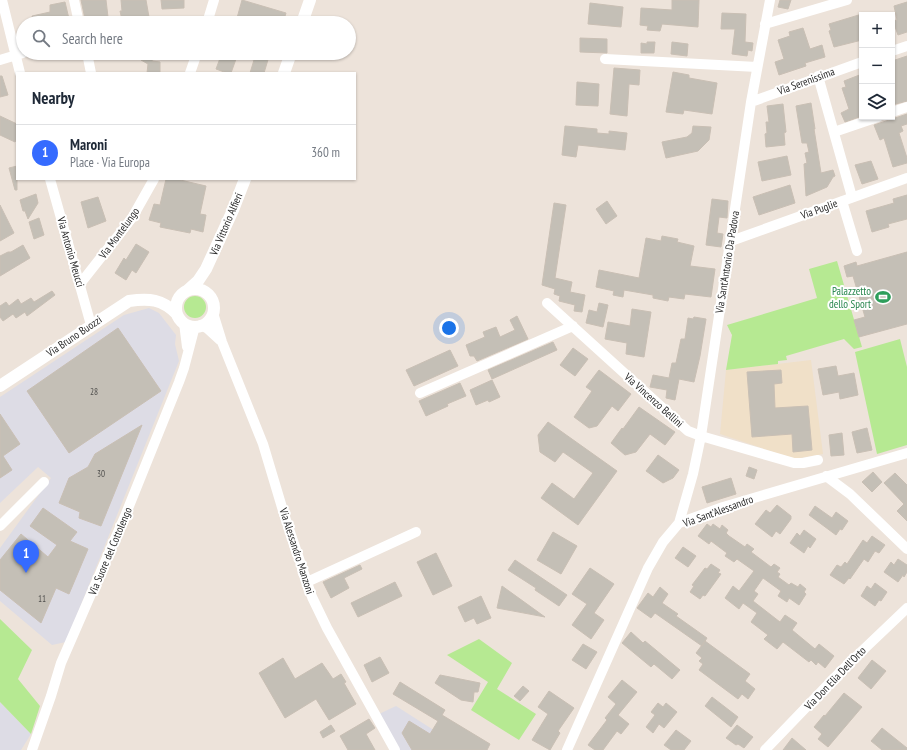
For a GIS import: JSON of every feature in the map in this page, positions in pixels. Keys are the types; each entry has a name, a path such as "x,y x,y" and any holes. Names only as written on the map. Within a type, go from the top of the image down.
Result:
{"street":[{"path":"2,0 16,44"},
{"path":"74,0 77,16"},
{"path":"209,16 214,0"},
{"path":"304,16 310,0"},
{"name":"Via Sant'Antonio Da Padova","path":"679,523 693,474 701,436 751,102 770,0"},
{"path":"765,24 847,0"},
{"path":"895,50 907,46"},
{"path":"0,60 16,55"},
{"path":"605,59 757,67"},
{"path":"19,60 20,72"},
{"path":"88,60 91,72"},
{"path":"190,72 195,60"},
{"path":"284,72 289,60"},
{"name":"Via Serenissima","path":"751,102 818,76 859,63"},
{"path":"818,76 834,132 857,251"},
{"path":"895,111 907,107"},
{"path":"834,132 869,120"},
{"name":"Via Puglie","path":"731,241 907,178"},
{"name":"Via Antonio Meucci","path":"50,180 91,325"},
{"name":"Via Montelungo","path":"80,284 132,218 153,180"},
{"name":"Via Vittorio Alfieri","path":"186,291 198,281 206,270 234,210 245,180"},
{"name":"Via Vittorio Alfieri","path":"205,292 206,270"},
{"path":"194,289 205,292 212,301 213,313 206,322 189,322 176,302 186,291 194,289"},
{"name":"Via Bruno Buozzi","path":"153,300 169,298 186,291"},
{"name":"Via Bruno Buozzi","path":"0,386 129,300 142,299 164,303 189,322"},
{"name":"Via Vincenzo Bellini","path":"547,303 685,429 701,436 794,463 818,460"},
{"name":"Via Alessandro Manzoni","path":"213,313 222,342 263,444 315,605 326,628 395,750"},
{"name":"Via Alessandro Manzoni","path":"189,322 208,329 222,342"},
{"name":"Via Suore del Cottolengo","path":"32,750 61,663 125,516 179,382 188,353 189,322"},
{"path":"420,393 573,326"},
{"name":"Via Sant'Alessandro","path":"567,750 648,568 663,542 679,523 716,509 907,453"},
{"path":"843,471 850,494"},
{"path":"826,476 850,494 907,549"},
{"path":"0,526 44,482"},
{"path":"307,582 416,532"},
{"name":"Via Don Elia Dell'Orto","path":"765,750 846,666 907,608"}],"shaded area":[{"path":"149,308 159,313 176,335 175,344 179,361 66,642 52,645 0,601 0,548 51,478 38,467 0,503 0,397 124,315"},
{"path":"811,360 823,454 794,459 720,434 726,370"},
{"path":"0,702 31,734 21,750 0,750"},
{"path":"396,706 465,750 399,750 379,714"}],"green space":[{"path":"837,261 862,347 854,349 844,339 786,356 787,360 778,361 778,364 726,370 732,335 727,325 817,298 809,269"},
{"path":"195,296 203,299 206,307 203,315 195,318 187,315 184,307 187,299"},
{"path":"900,339 907,367 907,445 877,454 855,352"},
{"path":"0,619 32,650 18,679 40,706 31,734 0,702"},
{"path":"479,639 512,663 497,689 536,714 519,740 471,710 488,682 447,655"}],"building":[{"path":"81,0 106,0 108,16 84,16"},
{"path":"121,0 146,0 149,16 121,16 120,11 122,11"},
{"path":"161,0 184,0 184,8 162,9"},
{"path":"242,0 286,13 285,16 238,16"},
{"path":"672,0 699,0 698,27 662,24 660,31 647,30 648,26 640,25 641,8 672,10"},
{"path":"780,0 791,0 788,9 778,7"},
{"path":"65,2 68,16 32,16 50,12 50,5"},
{"path":"907,2 907,32 898,35 895,27 895,20 897,20 894,6"},
{"path":"590,3 623,7 621,27 588,24"},
{"path":"722,13 746,14 745,42 753,43 752,51 748,50 747,56 732,54 735,29 721,29"},
{"path":"859,15 859,41 834,47 829,31 831,30 829,24"},
{"path":"803,28 810,49 822,45 825,57 805,63 806,66 779,75 775,62 784,59 778,40 790,36 789,32"},
{"path":"580,38 607,39 607,53 580,52"},
{"path":"647,42 655,42 654,53 641,53 641,43 647,44"},
{"path":"672,42 688,44 687,56 671,54"},
{"path":"907,56 907,101 895,104 895,84 895,60"},
{"path":"141,60 160,62 160,72 147,72 148,64"},
{"path":"219,60 236,60 231,72 224,72 216,69"},
{"path":"254,60 268,60 264,72 250,72"},
{"path":"614,68 640,70 639,85 629,84 627,116 610,114"},
{"path":"673,72 689,75 689,78 717,83 712,114 684,110 683,114 666,112"},
{"path":"859,75 859,117 845,122 841,113 849,109 842,88 846,87 844,81"},
{"path":"0,76 2,76 8,95 0,97"},
{"path":"577,82 599,84 598,106 576,105"},
{"path":"811,103 821,173 833,170 835,176 827,187 806,196 804,164 807,163 805,153 809,152 807,143 802,143 796,106"},
{"path":"783,104 786,132 784,133 785,145 766,147 766,122 769,122 767,106"},
{"path":"907,114 907,124 901,126 903,131 899,133 907,158 907,163 893,167 884,138 880,140 874,125 889,120 895,120 895,118"},
{"path":"0,116 16,124 15,142 0,135"},
{"path":"565,126 597,129 597,133 609,134 609,131 627,133 625,150 578,145 576,157 562,155"},
{"path":"693,126 711,127 709,140 698,151 666,158 662,142 687,137 692,133"},
{"path":"787,156 791,175 762,181 758,162"},
{"path":"871,161 878,179 862,184 855,165"},
{"path":"16,166 17,190 15,190 9,168"},
{"path":"166,180 180,180 206,186 200,214 206,215 203,232 191,229 190,233 160,227 161,223 149,220 154,204 160,205"},
{"path":"790,185 795,203 759,215 753,197"},
{"path":"36,194 38,203 28,219 25,211 23,211 20,200"},
{"path":"907,195 907,219 888,224 889,227 872,232 866,211 894,203 893,199"},
{"path":"98,197 106,221 88,228 81,202"},
{"path":"712,199 728,201 727,218 719,217 717,233 723,234 721,247 706,245"},
{"path":"607,201 617,216 606,224 596,209"},
{"path":"554,203 566,205 555,278 572,282 570,292 585,295 582,312 574,311 575,305 559,301 560,296 554,294 555,289 542,285"},
{"path":"0,205 14,233 0,241"},
{"path":"39,218 44,235 34,239 29,222"},
{"path":"662,236 678,239 677,242 694,246 690,266 715,269 711,297 685,294 684,299 669,297 668,301 653,298 653,295 624,290 623,297 613,295 614,291 596,287 599,270 639,278 646,238 661,241"},
{"path":"136,244 149,252 136,273 132,270 126,280 115,273 124,258 126,260"},
{"path":"23,245 30,258 0,276 0,256"},
{"name":"Palazzetto dello Sport","path":"907,252 907,324 859,337 854,320 865,317 853,276 847,277 844,266 856,262 857,266"},
{"path":"52,291 55,295 27,316 25,312 16,318 13,314 3,321 0,317 0,306 6,302 9,306 18,299 21,304 31,298 34,302"},
{"path":"599,303 608,305 603,327 586,323 589,310 597,312"},
{"path":"632,309 651,312 644,357 626,354 627,343 605,339 608,322 630,326"},
{"path":"517,316 528,339 477,361 474,356 470,356 466,345 485,337 483,332 496,327 500,337 515,330 510,320"},
{"path":"694,317 706,319 694,382 679,379 675,400 666,398 667,390 650,387 653,375 669,378 672,363 676,363 681,339 685,339 688,318 693,319"},
{"path":"118,328 161,391 69,453 27,391"},
{"path":"553,342 557,350 492,379 488,370"},
{"path":"573,348 588,359 575,376 560,365"},
{"path":"450,350 458,366 414,386 406,370"},
{"path":"836,366 838,376 854,373 858,395 840,399 839,392 823,395 818,369"},
{"path":"599,370 631,394 618,411 612,406 597,426 589,428 574,417 592,391 586,387"},
{"path":"781,370 782,383 774,384 775,408 808,406 812,450 793,452 792,434 752,437 747,372"},
{"path":"492,380 500,397 489,402 488,400 476,405 470,390"},
{"path":"460,383 466,396 447,404 448,406 426,416 419,401"},
{"path":"639,407 675,432 665,445 650,434 636,452 625,455 611,443"},
{"path":"0,414 20,444 3,456 12,470 0,478"},
{"path":"548,422 617,471 578,525 541,498 552,483 574,499 593,473 563,452 555,462 540,452 538,435"},
{"path":"142,425 101,526 79,518 80,512 59,503 69,478 88,467 95,454"},
{"path":"867,428 872,450 857,453 852,432"},
{"path":"842,433 844,455 831,456 829,435"},
{"path":"658,455 679,470 673,478 663,483 646,471"},
{"path":"749,467 757,470 754,479 746,476"},
{"path":"873,472 882,482 872,492 862,482"},
{"path":"895,473 907,485 907,521 897,511 904,504 884,483"},
{"path":"731,478 736,494 707,503 702,487"},
{"path":"777,505 791,516 791,519 780,534 776,531 772,537 755,524 766,510 770,513"},
{"path":"815,506 832,518 836,512 848,521 842,530 840,529 836,535 809,515"},
{"path":"43,508 77,532 70,541 88,549 69,594 56,588 41,623 0,590 0,560 21,534 48,557 57,545 30,526"},
{"path":"707,524 711,527 713,524 720,529 722,525 728,530 726,533 729,536 745,547 747,544 754,549 751,552 771,567 774,564 780,568 777,572 780,574 778,577 789,585 791,583 798,587 800,584 806,589 804,592 806,594 799,605 789,598 787,602 778,596 781,591 763,578 754,591 758,594 753,601 780,622 785,615 797,623 792,630 815,649 819,644 834,656 825,668 818,662 816,665 811,660 809,662 783,642 777,649 764,639 768,635 751,622 757,613 743,603 739,609 725,598 733,586 739,591 754,571 737,559 734,562 725,556 727,553 711,541 709,544 698,536"},
{"path":"804,530 816,539 810,548 808,546 804,553 790,543 797,533 800,536"},
{"path":"553,532 577,546 561,574 537,560"},
{"path":"872,536 885,545 879,553 875,551 868,562 864,559 850,579 849,578 844,584 830,575 837,565 841,567 845,562 847,564 863,540 867,543"},
{"path":"683,547 696,556 688,567 675,558"},
{"path":"436,553 452,586 433,595 417,562"},
{"path":"898,559 907,565 907,572 898,582 884,572 891,562 894,565"},
{"path":"515,560 567,595 559,606 535,590 536,588 508,570"},
{"path":"711,564 720,570 718,573 721,574 705,596 703,595 700,599 690,592 694,586 692,585 705,568 707,569"},
{"path":"360,565 362,569 344,578 349,588 331,598 323,582"},
{"path":"590,568 614,584 594,613 604,620 591,639 572,625 587,604 572,594"},
{"path":"395,582 402,596 358,617 351,603"},
{"path":"875,583 887,592 881,601 879,600 875,606 861,596 867,586 871,589"},
{"path":"502,586 545,617 497,608"},
{"path":"660,587 668,594 662,603 678,614 676,616 707,638 702,646 655,613 651,618 637,608 648,593 653,597"},
{"path":"481,596 491,618 477,624 474,618 465,622 458,607"},
{"path":"631,632 643,643 645,641 680,670 672,679 654,664 651,667 622,643"},
{"path":"705,641 750,674 745,681 755,689 748,699 742,694 738,699 699,670 703,664 699,661 702,658 696,653"},
{"path":"583,644 597,652 586,669 572,660"},
{"path":"380,657 389,673 372,682 364,665"},
{"path":"283,658 295,679 322,663 333,679 341,674 346,682 344,683 356,704 329,720 316,699 285,718 259,673"},
{"path":"872,660 886,671 871,689 858,678"},
{"path":"440,675 480,683 478,692 474,692 473,702 461,700 435,683"},
{"path":"622,680 637,692 618,715 629,724 621,734 617,731 603,750 595,750 588,745 607,720 605,718 616,704 608,697"},
{"path":"400,682 445,710 442,715 490,744 487,750 412,750 402,733 409,721 430,734 438,721 393,694"},
{"path":"523,686 529,691 520,701 514,696"},
{"path":"549,691 574,708 558,731 560,733 550,750 532,740 548,714 538,707"},
{"path":"844,693 862,707 828,747 818,739 822,734 814,727"},
{"path":"712,697 738,717 731,727 705,706"},
{"path":"658,703 663,707 666,703 677,712 664,728 659,724 653,733 646,727 655,715 651,712"},
{"path":"369,719 375,728 366,734 375,750 348,750 340,736"},
{"path":"331,725 335,731 323,738 320,732"},
{"path":"737,725 753,737 744,748 738,744 736,745 726,738"},
{"path":"882,728 907,748 907,750 882,750 871,741"},
{"path":"676,730 691,741 684,750 671,750 664,745"},
{"path":"792,738 806,750 783,750"}],"place":[{"name":"Palazzetto dello Sport","path":"883,297"},
{"name":"Maroni","path":"26,573"}]}
